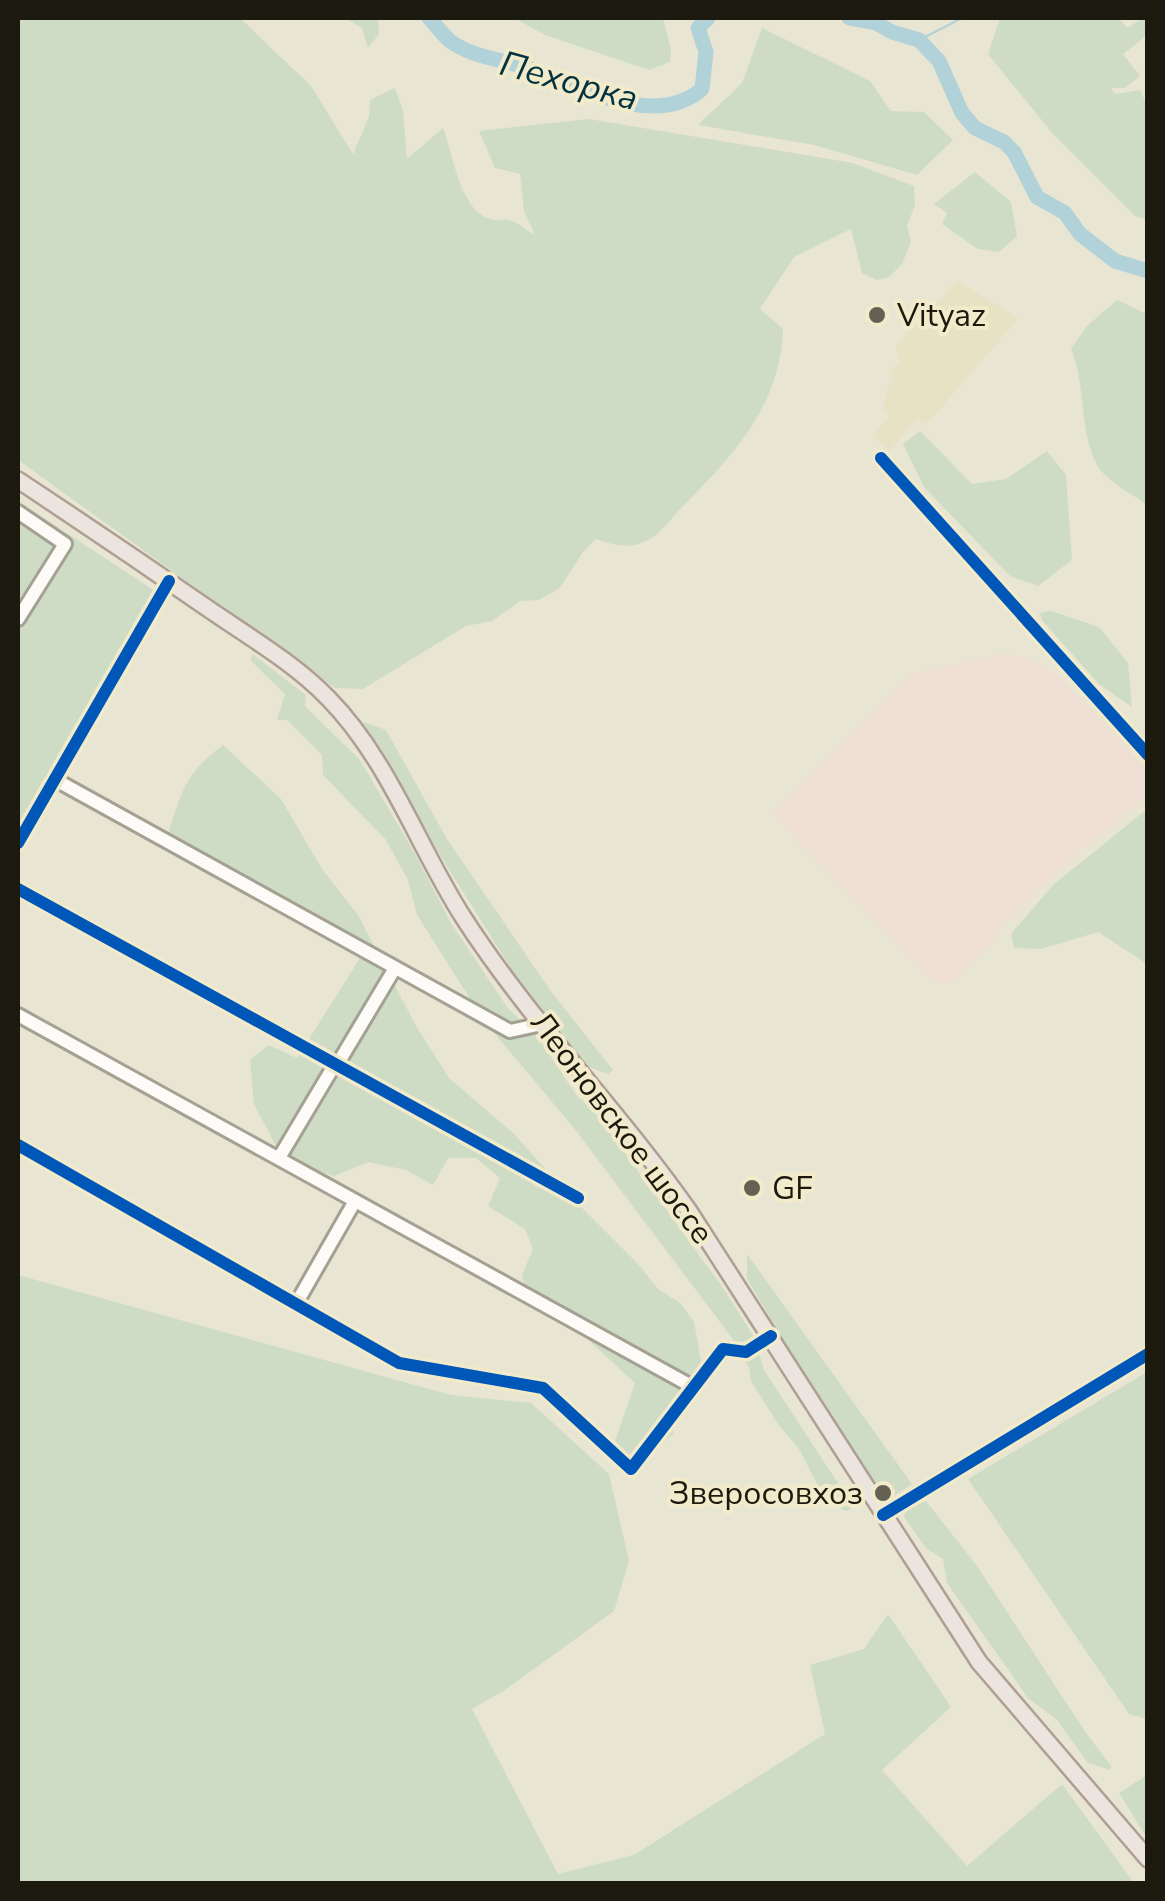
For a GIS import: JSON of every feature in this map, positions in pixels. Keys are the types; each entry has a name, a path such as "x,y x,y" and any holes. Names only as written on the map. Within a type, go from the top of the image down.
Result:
{"main road":[{"name":"Леоновское шоссе","path":"18,480 299,673 339,710 388,779 462,914 542,1024 660,1170 979,1662 1148,1859"}],"street":[{"path":"882,458 1148,755"},
{"path":"18,512 65,544 18,618"},
{"path":"18,842 169,582"},
{"path":"54,779 510,1031 542,1024"},
{"path":"18,889 578,1198"},
{"path":"278,1158 395,968"},
{"path":"18,1014 694,1387"},
{"path":"18,1145 399,1363 544,1388 631,1469 722,1349 746,1352 771,1336"},
{"path":"296,1304 356,1201"},
{"path":"882,1515 1148,1354"}],"shaded area":[{"path":"957,281 1019,318 926,425 917,418 890,451 872,436 890,417 884,411 885,393 894,379 888,372 900,363 896,346"},
{"path":"1009,653 1054,671 1147,771 1147,797 1081,849 994,934 995,942 948,984 932,981 772,813 911,674"}],"green space":[{"path":"18,18 240,18 311,86 353,154 369,117 370,100 395,88 403,111 407,159 443,128 471,205 490,219 511,221 535,235 524,211 520,174 495,168 479,131 589,119 853,163 914,186 915,205 907,226 911,242 902,264 889,277 877,280 862,273 851,229 794,257 760,309 783,329 774,382 764,405 736,448 657,534 628,546 596,539 560,588 539,600 520,601 492,621 466,626 363,689 335,688 18,460"},
{"path":"345,18 378,18 379,34 368,48 362,28"},
{"path":"514,18 663,18 671,49 670,62 649,70 545,35"},
{"path":"1000,18 1119,18 1127,28 1143,18 1147,35 1123,54 1140,76 1125,88 1111,88 1115,94 1140,90 1147,105 1147,220 1135,216 1053,134 988,54"},
{"path":"762,28 870,81 891,111 924,112 953,140 917,175 814,145 698,125 742,83"},
{"path":"975,172 1011,202 1017,236 999,252 978,249 942,224 947,213 934,204"},
{"path":"1117,300 1147,314 1147,505 1113,482 1097,465 1087,437 1071,349 1087,326"},
{"path":"920,431 972,484 1006,479 1047,451 1066,475 1072,560 1038,586 1010,576 924,487 903,444"},
{"path":"18,501 161,595 18,843"},
{"path":"1051,611 1099,627 1128,663 1132,707 1099,684 1042,620 1040,613"},
{"path":"252,654 306,695 305,706 360,760 451,923 507,1007 539,1039 577,1096 593,1109 723,1288 754,1337 764,1370 849,1500 851,1509 846,1511 831,1504 799,1449 751,1381 749,1367 732,1338 574,1128 484,1021 417,915 408,880 386,840 323,775 322,755 287,720 277,720 285,694 251,661"},
{"path":"364,722 386,730 447,839 550,990 613,1070 608,1074 584,1065 519,981 364,734"},
{"path":"223,745 281,799 322,869 358,915 416,1026 449,1078 513,1133 658,1289 680,1303 694,1322 701,1361 672,1413 673,1434 659,1446 629,1457 614,1444 635,1383 560,1314 530,1304 522,1275 533,1249 525,1229 488,1206 500,1178 476,1158 448,1158 433,1185 406,1170 368,1162 334,1176 302,1166 277,1148 254,1104 250,1060 269,1045 297,1058 364,952 167,837 192,775"},
{"path":"1147,809 1147,964 1098,932 1041,949 1014,948 1011,934 1053,885"},
{"path":"747,1254 912,1484 881,1505 747,1279"},
{"path":"18,1275 451,1395 531,1403 609,1474 629,1561 614,1611 505,1690 472,1709 558,1874 634,1855 825,1734 810,1665 864,1649 888,1614 951,1707 882,1770 967,1866 1062,1784 1134,1883 18,1883"},
{"path":"1147,1372 1147,1719 1129,1714 968,1479"},
{"path":"926,1501 977,1566 1111,1766 1110,1770 1088,1763 1057,1720 1028,1698 947,1583 943,1559 926,1548 904,1517 906,1509"},
{"path":"1147,1775 1147,1838 1119,1793"}],"waterway":[{"name":"Пехорка","path":"429,18 450,41 476,54 614,100 661,106 683,101 702,89 706,52 698,28 708,18"},
{"name":"Пехорка","path":"849,18 876,23 919,40 939,61 962,113 975,128 1004,142 1014,152 1037,197 1065,213 1080,234 1115,261 1148,271"},
{"path":"919,40 962,18"}],"cycle path":[{"path":"881,458 1148,755"},
{"path":"18,843 169,581"},
{"path":"18,889 578,1198"},
{"path":"18,1145 399,1363 543,1388 631,1469 723,1349 746,1352 771,1336"},
{"path":"883,1515 1148,1354"}],"place":[{"name":"Vityaz","path":"877,315"},
{"name":"GF","path":"752,1188"},
{"name":"Зверосовхоз","path":"883,1493"}]}
